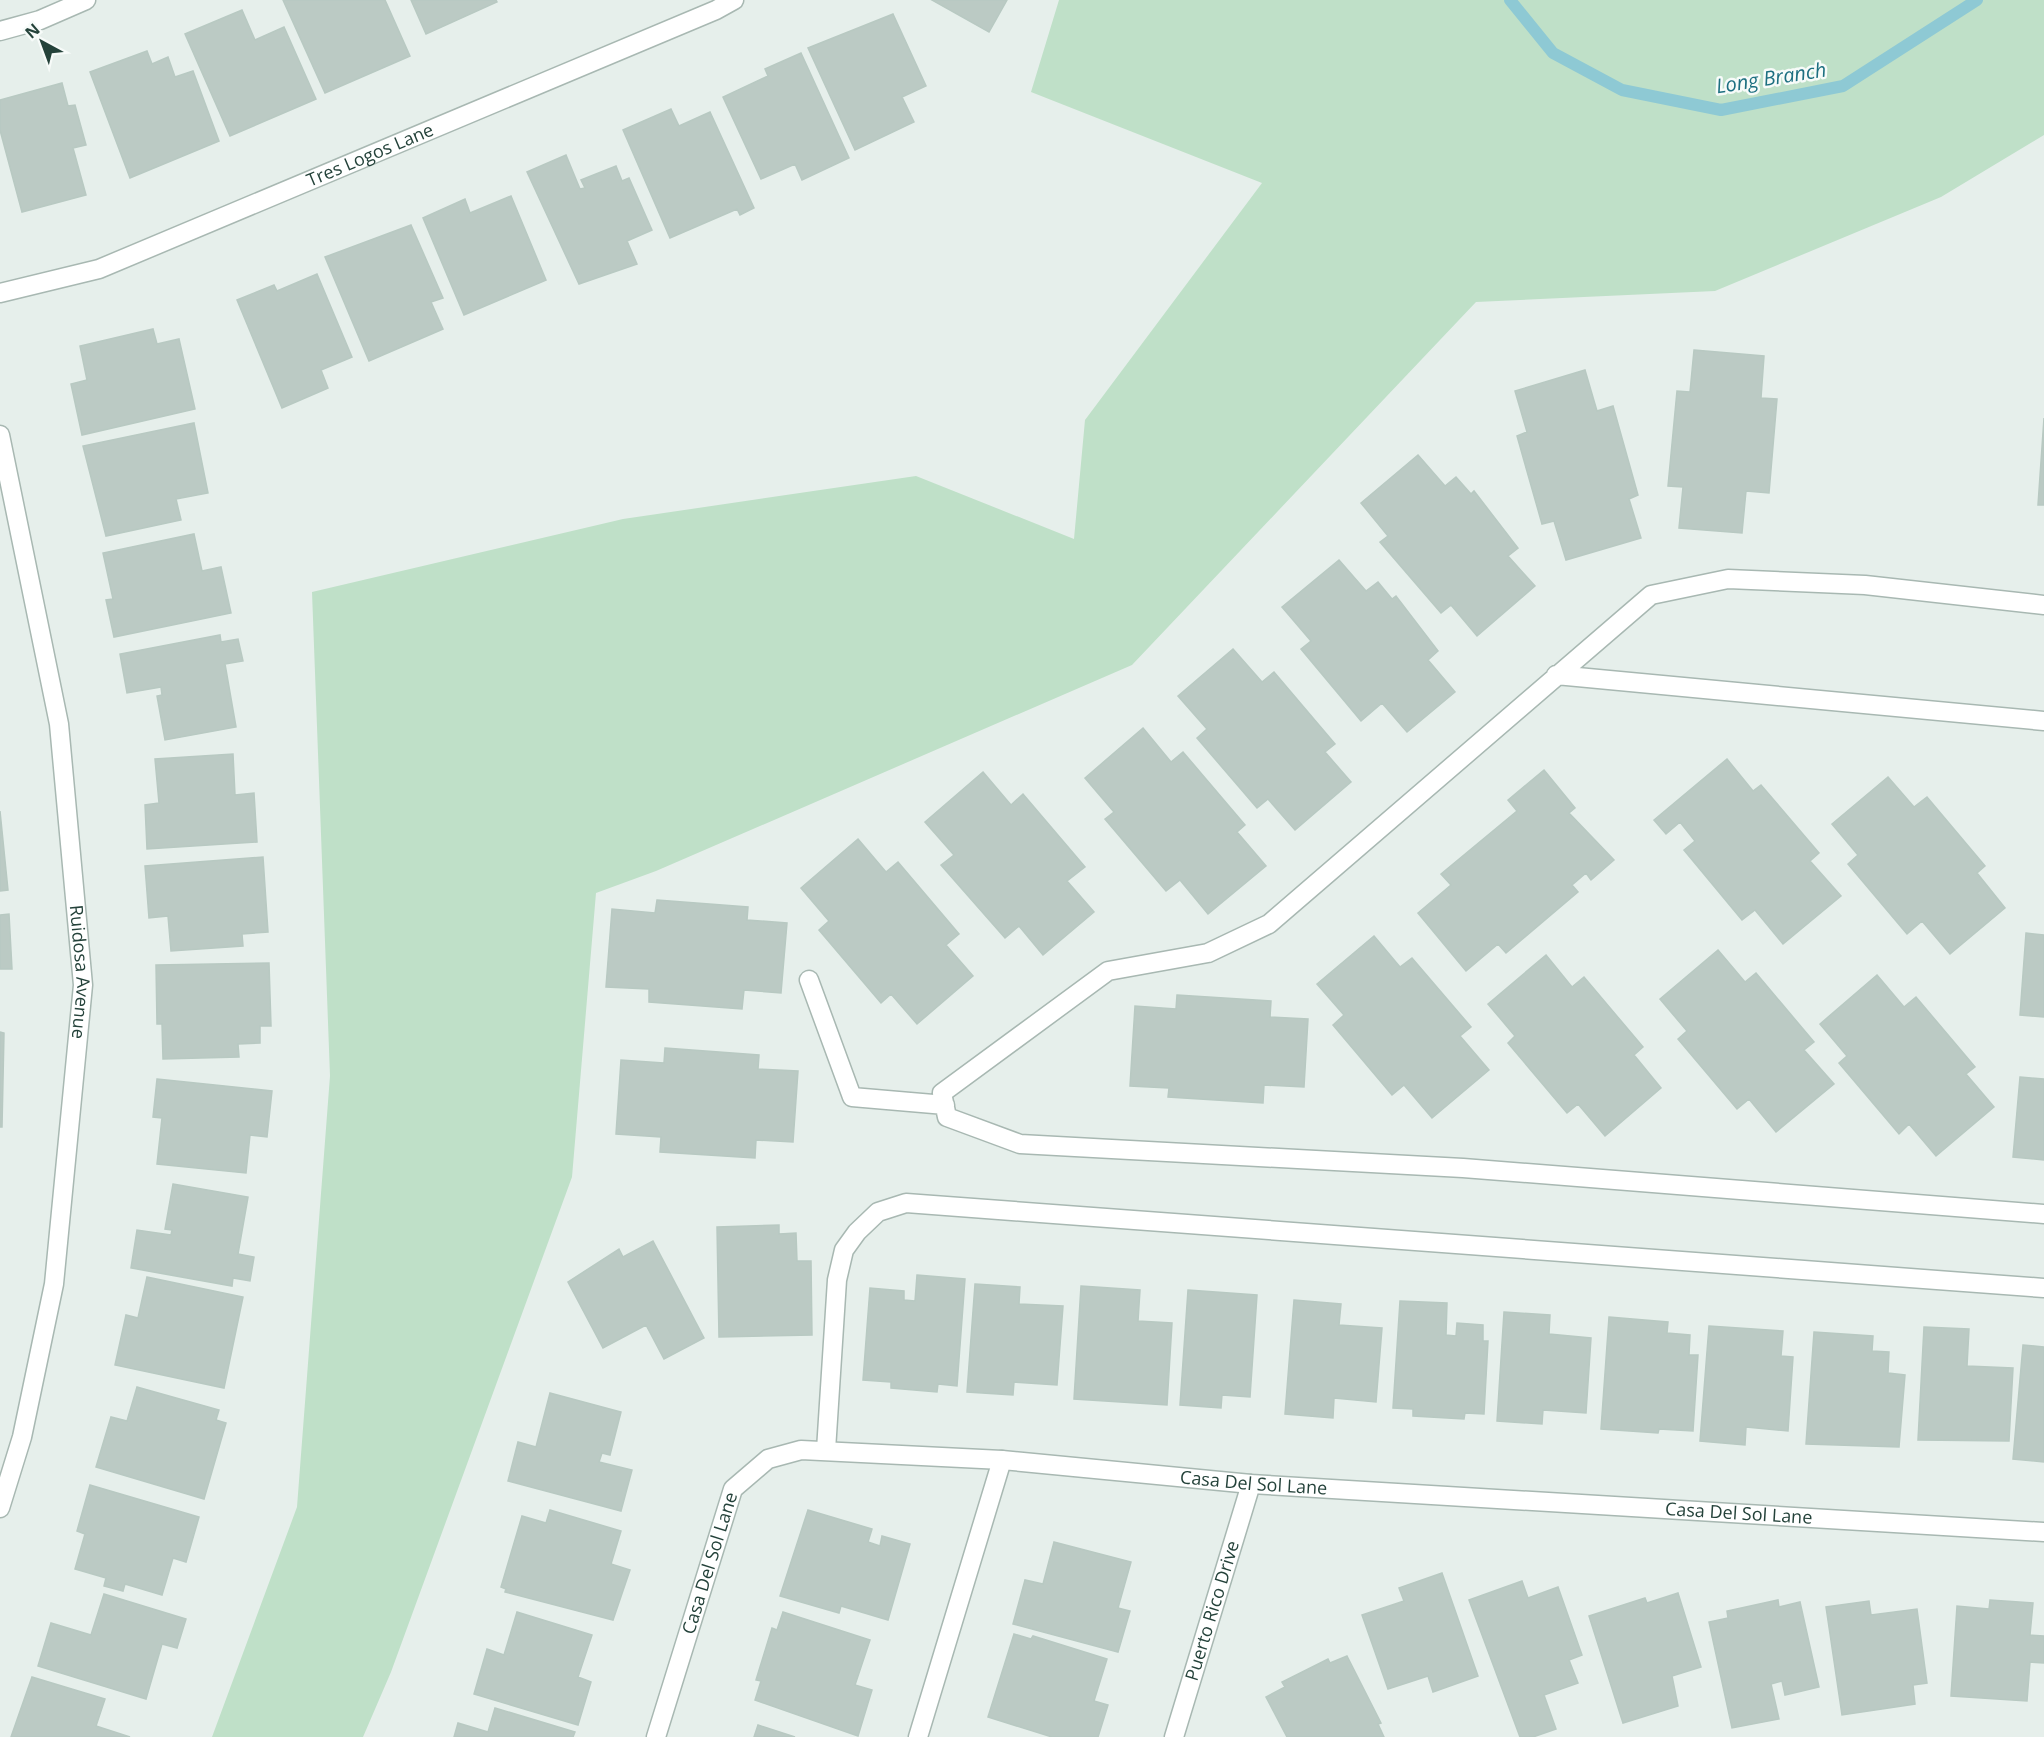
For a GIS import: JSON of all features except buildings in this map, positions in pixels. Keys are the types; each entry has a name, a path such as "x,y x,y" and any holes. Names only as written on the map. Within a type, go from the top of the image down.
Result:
{"street":[{"path":"0,31 39,20 86,0"},
{"name":"Tres Logos Lane","path":"0,293 99,270 705,15 734,0"},
{"name":"Ruidosa Avenue","path":"0,435 59,724 83,985 54,1284 22,1437 0,1508"},
{"path":"2044,605 1865,585 1728,579 1651,595 1269,924 1208,952 1108,970 942,1093 947,1117 1020,1144 1463,1168 2044,1214"},
{"path":"1556,675 2044,721"},
{"path":"809,980 852,1097 945,1105"},
{"path":"826,1450 837,1280 844,1250 857,1232 878,1212 906,1203 2044,1288"},
{"name":"Casa Del Sol Lane","path":"656,1737 733,1489 768,1459 801,1450 1002,1461 1251,1484 2044,1532"},
{"path":"918,1737 1002,1461"},
{"name":"Puerto Rico Drive","path":"1174,1737 1251,1484"}],"green space":[{"path":"1059,0 2044,0 2044,135 1941,197 1715,291 1476,302 1132,665 656,871 596,893 572,1177 391,1672 363,1737 212,1737 297,1507 330,1076 312,592 623,519 916,476 1074,539 1085,420 1262,183 1031,92"}],"waterway":[{"name":"Long Branch","path":"1510,0 1553,53 1622,90 1721,110 1843,86 1977,0"}]}
